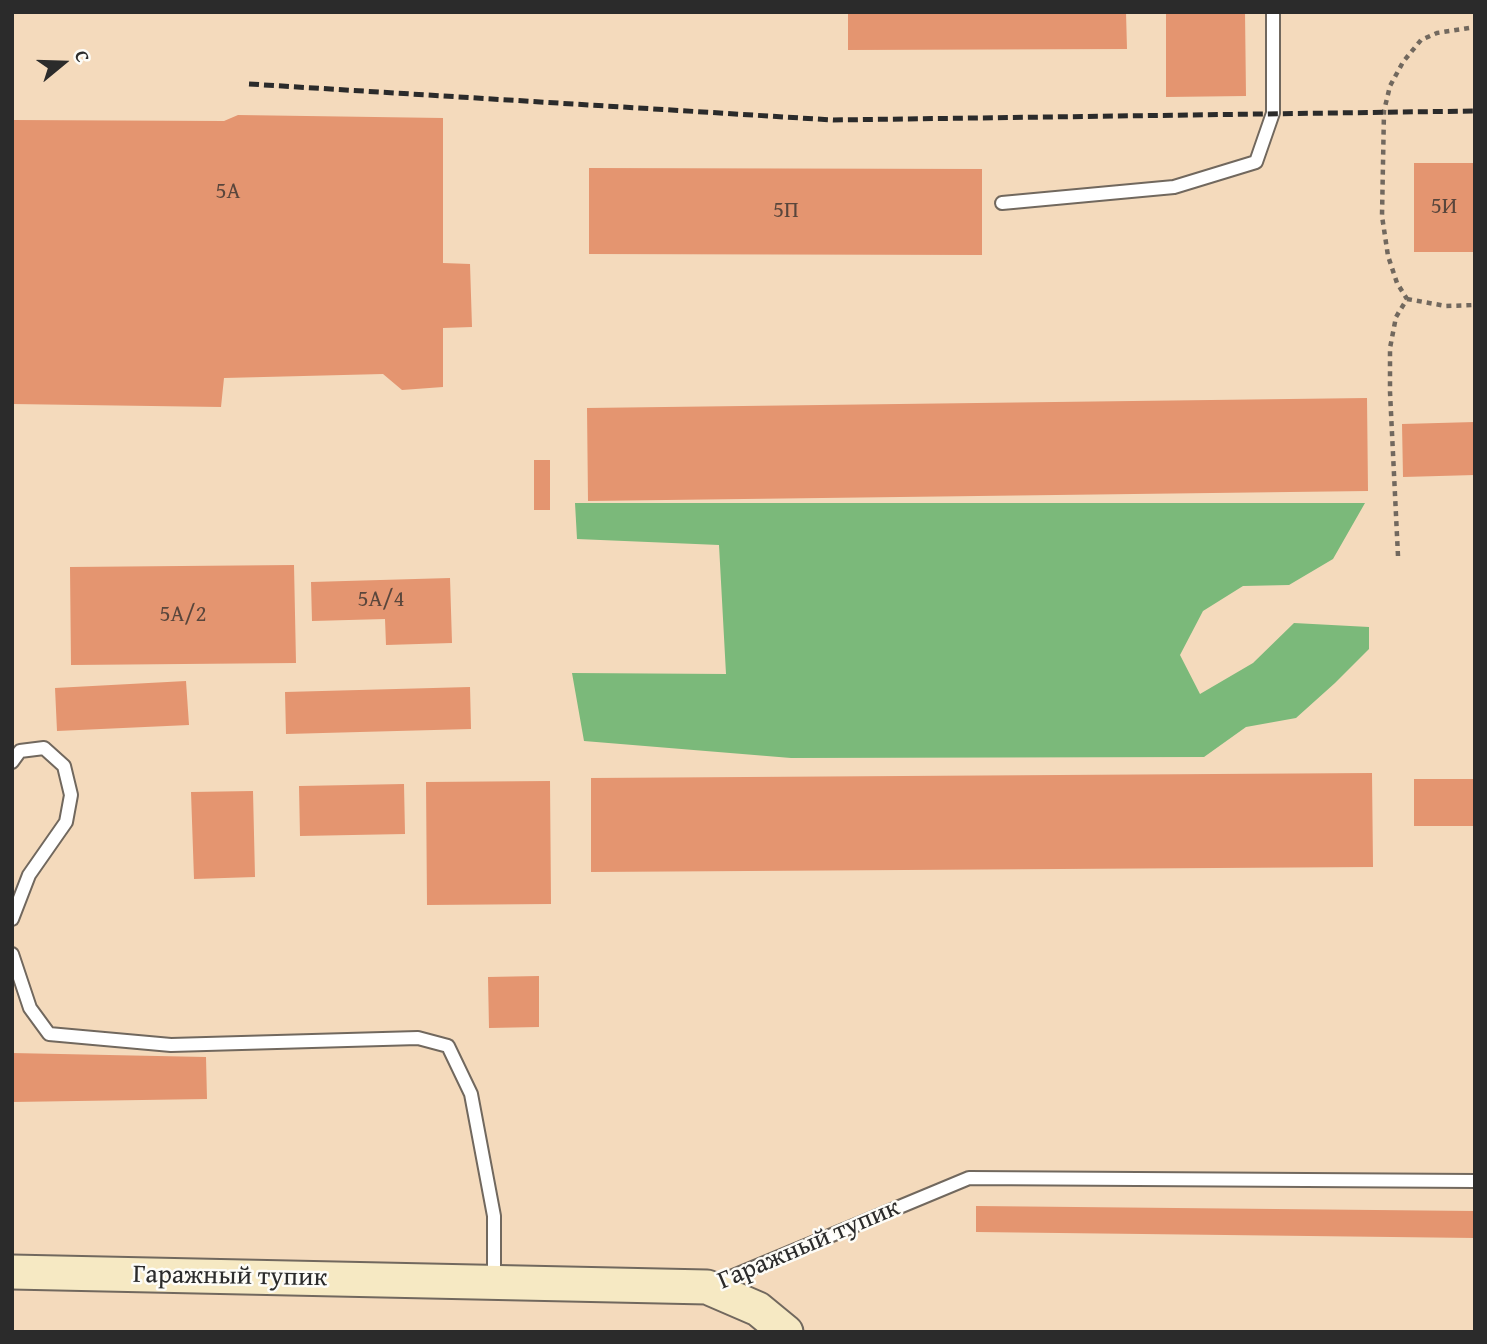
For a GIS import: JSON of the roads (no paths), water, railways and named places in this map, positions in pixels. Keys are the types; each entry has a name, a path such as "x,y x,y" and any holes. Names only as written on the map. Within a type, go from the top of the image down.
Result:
{"street":[{"name":"Гаражный тупик","path":"12,1272 707,1287"},
{"path":"707,1287 758,1309 786,1332"}],"lane":[{"path":"1002,203 1174,187 1256,162 1273,113 1273,12"},
{"path":"12,762 20,751 44,748 64,766 71,795 66,822 29,875 12,919"},
{"path":"12,954 30,1009 49,1034 171,1045 418,1038 448,1046 471,1094 494,1216 494,1283"},
{"name":"Гаражный тупик","path":"707,1287 968,1178 1475,1181"}],"railway":[{"path":"249,84 833,120 1475,111"}]}
